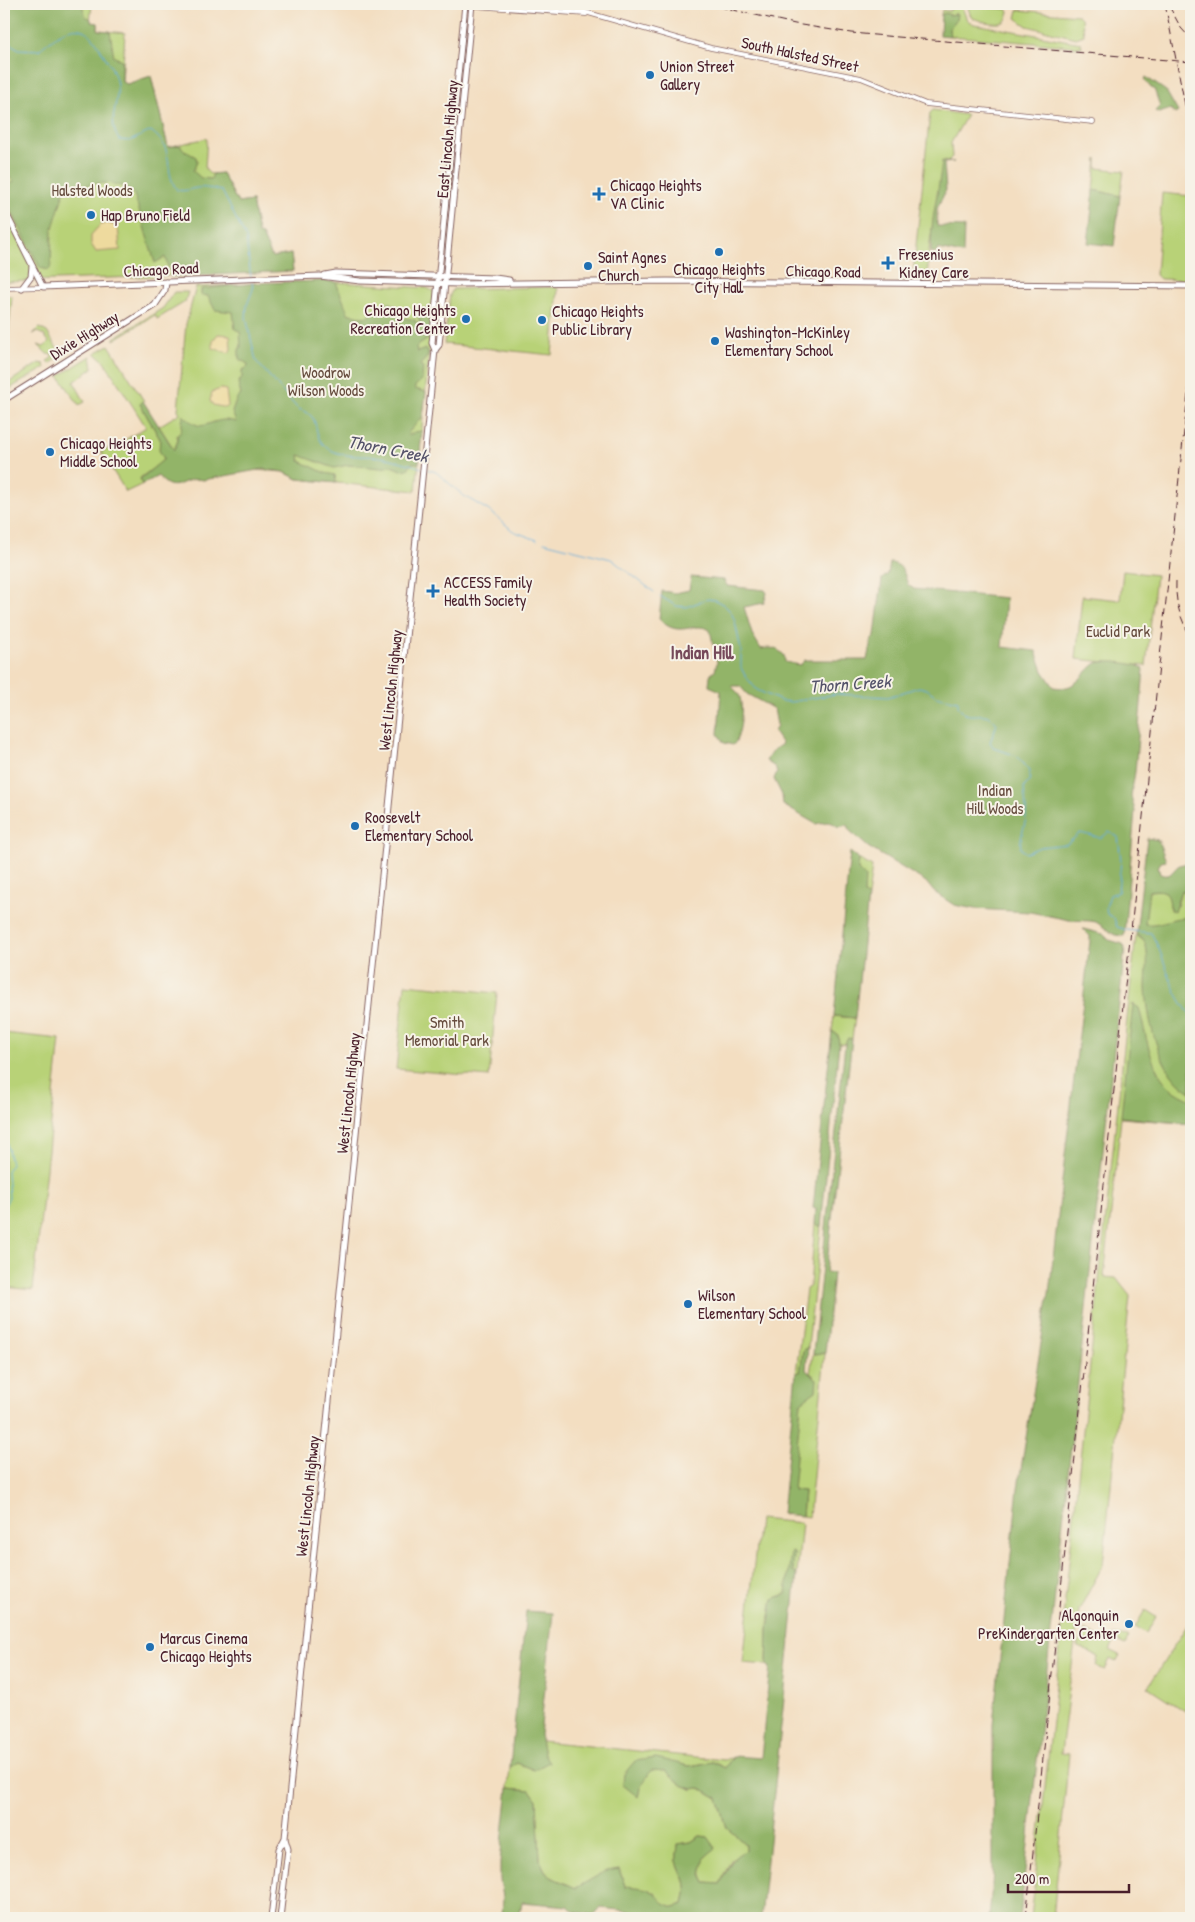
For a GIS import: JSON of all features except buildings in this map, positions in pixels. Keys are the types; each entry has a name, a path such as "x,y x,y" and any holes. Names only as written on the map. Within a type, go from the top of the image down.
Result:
{"main road":[{"name":"East Lincoln Highway","path":"439,283 465,5"},
{"name":"East Lincoln Highway","path":"446,283 471,5"},
{"path":"4,209 43,287"},
{"path":"22,288 31,276 32,266"},
{"name":"Chicago Road","path":"320,276 336,273 439,276 495,278 514,282"},
{"name":"Chicago Road","path":"43,287 320,276 360,281 496,284 514,282 1191,286"},
{"name":"Dixie Highway","path":"4,400 155,305 165,290 166,282"},
{"name":"West Lincoln Highway","path":"280,1918 288,1849 285,1838 424,475 435,350 432,343 439,283"},
{"name":"West Lincoln Highway","path":"435,350 439,345 446,283"},
{"name":"West Lincoln Highway","path":"271,1918 279,1849 285,1838"}],"street":[{"name":"South Halsted Street","path":"449,4 576,15 590,14"},
{"name":"South Halsted Street","path":"515,4 578,10 711,48 861,78 926,104 1093,122"},
{"name":"Chicago Road","path":"4,288 43,287"}],"green space":[{"name":"Halsted Woods","path":"4,4 92,4 90,22 98,23 98,30 125,33 122,82 127,84 151,76 168,147 207,138 205,169 210,174 222,173 238,203 252,201 263,259 291,254 293,271 4,282"},
{"name":"Halsted Woods","path":"4,4 82,4 85,16 91,19 91,22 98,23 98,30 110,31 114,57 122,60 122,82 127,84 151,76 168,147 180,145 185,151 196,157 197,162 193,171 201,178 211,179 213,174 222,173 238,203 252,201 258,234 262,235 272,257 291,254 293,271 171,277 165,257 155,263 134,194 126,188 109,183 91,184 64,192 52,231 51,266 49,270 40,268 4,196 4,182 8,185 14,182 4,170"},
{"path":"951,5 962,7 967,20 974,24 1081,43 1082,47 950,36 949,29 955,13 951,16 948,13 941,15 942,10 950,11"},
{"path":"970,6 1007,9 1009,12 1003,22 989,23 971,17 968,8"},
{"path":"1018,10 1078,15 1082,19 1084,35 1076,38 1027,26 1016,18"},
{"path":"945,13 950,15 957,14 956,20 949,29 950,36 940,35 941,15"},
{"path":"1146,77 1166,91 1178,112 1175,114 1171,109 1159,113 1155,111 1160,106 1154,89 1144,79"},
{"path":"933,110 967,115 951,143 952,157 948,161 945,160 943,168 930,245 928,278 915,278 913,274 930,113"},
{"path":"1097,159 1097,168 1124,171 1120,196 1094,190"},
{"path":"942,161 954,162 944,163 946,190 937,209 937,226 964,227 963,254 938,249 936,253 931,252 933,217"},
{"path":"1094,190 1120,196 1114,246 1088,243"},
{"path":"1162,193 1191,196 1191,280 1160,279 1156,275"},
{"name":"Woodrow Wilson Woods","path":"321,281 427,288 435,292 416,491 298,479 284,472 254,470 181,433 177,435 178,440 175,451 159,426 180,413 178,410 186,324 196,287"},
{"name":"Woodrow Wilson Woods","path":"336,282 348,313 355,316 365,317 369,315 384,301 393,304 405,318 415,320 416,323 420,322 417,314 419,310 427,308 434,311 431,337 416,347 417,352 426,349 428,351 428,356 420,365 423,367 422,380 415,386 415,389 426,392 423,416 408,433 409,436 414,432 422,431 419,463 412,463 408,469 401,470 391,466 380,468 348,465 334,468 299,455 300,461 325,473 335,475 336,483 298,479 284,472 263,469 203,480 190,480 175,486 164,482 158,476 143,484 140,479 164,459 159,450 160,439 140,404 143,401 174,450 178,440 177,435 181,432 183,415 199,425 224,420 236,422 232,412 237,398 241,395 238,383 242,378 242,370 247,368 248,364 239,359 241,346 240,332 235,329 233,312 215,310 208,296 201,295 201,289 256,283"},
{"path":"555,287 558,289 552,355 444,344 450,295 453,289"},
{"path":"174,292 188,292 185,302 157,319 155,315 114,340 114,338 163,308"},
{"path":"4,296 12,296 4,383"},
{"path":"39,328 47,332 60,353 64,351 65,353 50,364 47,361 52,358 52,355 47,354 38,345 44,347 49,342 44,335 37,332 33,334"},
{"path":"109,345 144,401 140,404 160,439 164,460 140,478 143,484 126,492 101,452 108,448 109,450 146,427 104,361 95,353"},
{"path":"91,356 93,368 74,382 85,402 79,405 59,376"},
{"path":"39,363 44,364 45,368 9,389 11,381"},
{"name":"Indian Hill Woods","path":"890,563 901,568 908,585 914,589 1006,598 1002,647 1036,651 1043,671 1054,687 1061,688 1073,685 1095,664 1104,662 1127,663 1144,669 1135,772 1131,796 1135,811 1124,936 1115,935 1096,922 1069,920 1030,912 975,909 954,905 934,892 926,882 868,847 849,830 847,825 838,827 831,822 816,824 783,805 782,795 774,779 777,772 775,767 766,761 772,751 782,744 774,732 777,725 774,709 747,694 740,686 731,686 741,699 741,721 738,736 733,745 724,743 718,734 721,691 709,686 710,675 715,671 717,662 710,630 697,627 673,628 659,619 662,591 675,593 689,590 691,577 724,580 727,586 765,590 767,593 764,603 744,607 752,634 761,649 776,649 784,655 785,662 800,665 805,660 867,660 871,640 875,635 882,579 888,574"},
{"name":"Euclid Park","path":"1123,571 1156,575 1146,666 1076,659 1082,596 1120,600"},
{"path":"1147,838 1158,840 1166,861 1161,862 1158,867 1160,874 1169,875 1178,866 1191,862 1191,894 1186,890 1181,891 1174,912 1170,910 1166,893 1159,890 1149,891 1145,924 1185,917 1191,918 1191,1092 1180,1084 1163,1060 1149,1016 1146,988 1147,951 1143,940 1136,935"},
{"path":"850,852 859,859 858,870 865,877 864,894 868,897 855,1018 834,1016"},
{"path":"859,859 872,867 868,897 864,894 858,870"},
{"path":"1162,890 1170,898 1170,910 1177,906 1181,891 1186,890 1191,894 1191,918 1186,917 1191,925 1191,1124 1121,1118 1104,1277 1116,1278 1130,1296 1103,1565 1079,1610 1061,1753 1069,1754 1053,1918 1031,1918 1136,935 1144,941 1144,918 1149,891"},
{"path":"1083,929 1103,934 1109,940 1123,944 1125,948 1020,1918 989,1918 993,1874 993,1724 1018,1488 1049,1293 1090,941 1090,936"},
{"name":"Smith Memorial Park","path":"405,984 497,993 489,1077 396,1069"},
{"path":"1133,1004 1139,1008 1153,1062 1158,1072 1173,1090 1191,1100 1191,1124 1121,1117"},
{"path":"834,1016 855,1018 852,1039 848,1038 845,1044 839,1044 838,1035 832,1031"},
{"path":"832,1031 838,1035 839,1044 821,1227 815,1223 816,1209 813,1208"},
{"path":"4,1033 60,1039 33,1290 4,1287"},
{"path":"848,1038 852,1039 826,1272 833,1273 825,1353 813,1354 845,1044"},
{"path":"815,1223 821,1227 808,1347 803,1351 800,1373 796,1373 806,1289 810,1286"},
{"path":"808,1347 806,1370 817,1379 816,1391 801,1402 793,1490 804,1491 802,1516 782,1514 796,1373 800,1372 803,1351"},
{"path":"825,1353 809,1517 802,1516 804,1491 792,1490 801,1402 817,1379 810,1373 813,1354"},
{"path":"759,1519 802,1523 797,1574 793,1571 794,1554 786,1594 773,1599 768,1629 767,1665 743,1663"},
{"path":"791,1552 794,1553 793,1571 797,1574 761,1918 638,1918 639,1912 600,1908 594,1915 575,1912 568,1906 522,1902 519,1918 502,1918 503,1897 500,1880 500,1862 508,1788 530,1790 537,1800 540,1860 545,1871 555,1879 576,1888 606,1871 619,1869 625,1886 648,1890 674,1907 684,1904 686,1897 685,1881 677,1861 678,1844 691,1842 700,1836 708,1837 716,1848 705,1857 701,1875 705,1883 720,1884 736,1856 746,1851 746,1845 727,1828 718,1798 700,1788 692,1789 682,1785 666,1771 651,1770 640,1788 638,1797 623,1785 624,1774 635,1761 656,1758 689,1766 713,1762 725,1768 733,1756 761,1758 770,1666 767,1665 768,1629 773,1599 786,1594"},
{"path":"1145,1610 1156,1617 1146,1633 1135,1627"},
{"path":"526,1611 553,1613 540,1735 544,1754 549,1762 534,1770 517,1763 510,1767"},
{"path":"1191,1619 1191,1703 1185,1711 1148,1687"},
{"path":"1085,1630 1109,1642 1113,1635 1129,1637 1125,1645 1115,1640 1110,1650 1120,1655 1116,1662 1110,1659 1105,1670 1096,1666 1098,1657 1077,1646"},
{"path":"541,1741 725,1760 733,1756 725,1768 713,1762 689,1766 635,1761 638,1797 640,1788 651,1769 666,1771 682,1785 692,1789 700,1788 718,1798 727,1828 746,1845 746,1851 731,1860 720,1884 705,1883 702,1868 704,1858 711,1844 708,1837 700,1836 691,1842 678,1844 677,1861 685,1881 686,1897 684,1904 674,1907 660,1902 655,1893 647,1889 625,1886 619,1869 576,1888 555,1879 545,1871 540,1860 537,1800 530,1790 508,1788 510,1767 517,1763 534,1770 544,1754"}],"sand":[{"path":"107,223 118,226 120,250 96,252 91,244 91,235 100,225"},
{"path":"218,334 230,335 231,349 229,353 213,348 213,340"},
{"path":"221,389 226,390 228,406 226,408 213,405 210,401 212,392"}],"waterway":[{"name":"Thorn Creek","path":"4,40 19,49 39,50 65,31 80,29 88,33 95,40 115,76 117,95 113,124 119,140 130,141 151,131 164,145 167,152 170,175 177,190 185,191 203,188 222,191 246,238 251,278"},
{"name":"Thorn Creek","path":"252,282 253,289 247,305 246,317 256,361 298,409 311,416 314,420 318,436 325,446 345,455 381,457 422,468"},
{"name":"Thorn Creek","path":"426,469 436,472 464,496 491,512 513,531 537,540"},
{"name":"Thorn Creek","path":"544,542 611,559 654,592"},
{"name":"Thorn Creek","path":"660,596 676,606 686,607 708,599 715,600 724,605 731,612 735,622 741,650 741,668 746,677 757,690 781,701 791,702 836,694 888,697 919,687 927,689 936,696 958,701 958,706 965,714 986,715 993,719 997,724 990,742 994,748 1017,756 1030,771 1029,782 1024,787 1026,813 1021,849 1026,853 1040,847 1067,844 1080,833 1101,838 1109,832 1118,837 1121,860 1118,892 1110,895 1106,907 1107,914 1114,918 1117,927 1151,933 1173,986 1191,1015"},
{"path":"4,1069 4,1084"},
{"path":"4,1129 11,1164 7,1171 9,1197 4,1207"},
{"path":"4,1214 4,1221"}],"railway":[{"path":"707,4 795,24 851,33 1191,62"},
{"path":"1165,4 1191,135"},
{"path":"1169,6 1181,28 1191,39"},
{"path":"1026,1918 1191,365"},
{"path":"1176,581 1176,596 1179,610 1191,637"}],"place":[{"name":"Union Street Gallery","path":"650,75"},
{"name":"Chicago Heights VA Clinic","path":"599,194"},
{"name":"Hap Bruno Field","path":"91,215"},
{"name":"Chicago Heights City Hall","path":"719,252"},
{"name":"Fresenius Kidney Care","path":"888,263"},
{"name":"Saint Agnes Church","path":"588,266"},
{"name":"Chicago Heights Recreation Center","path":"466,319"},
{"name":"Chicago Heights Public Library","path":"542,320"},
{"name":"Washington-McKinley Elementary School","path":"715,341"},
{"name":"Chicago Heights Middle School","path":"50,452"},
{"name":"ACCESS Family Health Society","path":"433,591"},
{"name":"Roosevelt Elementary School","path":"355,826"},
{"name":"Wilson Elementary School","path":"688,1304"},
{"name":"Algonquin PreKindergarten Center","path":"1129,1624"},
{"name":"Marcus Cinema Chicago Heights","path":"150,1647"}],"district":[{"name":"Indian Hill","path":"702,653"}]}
